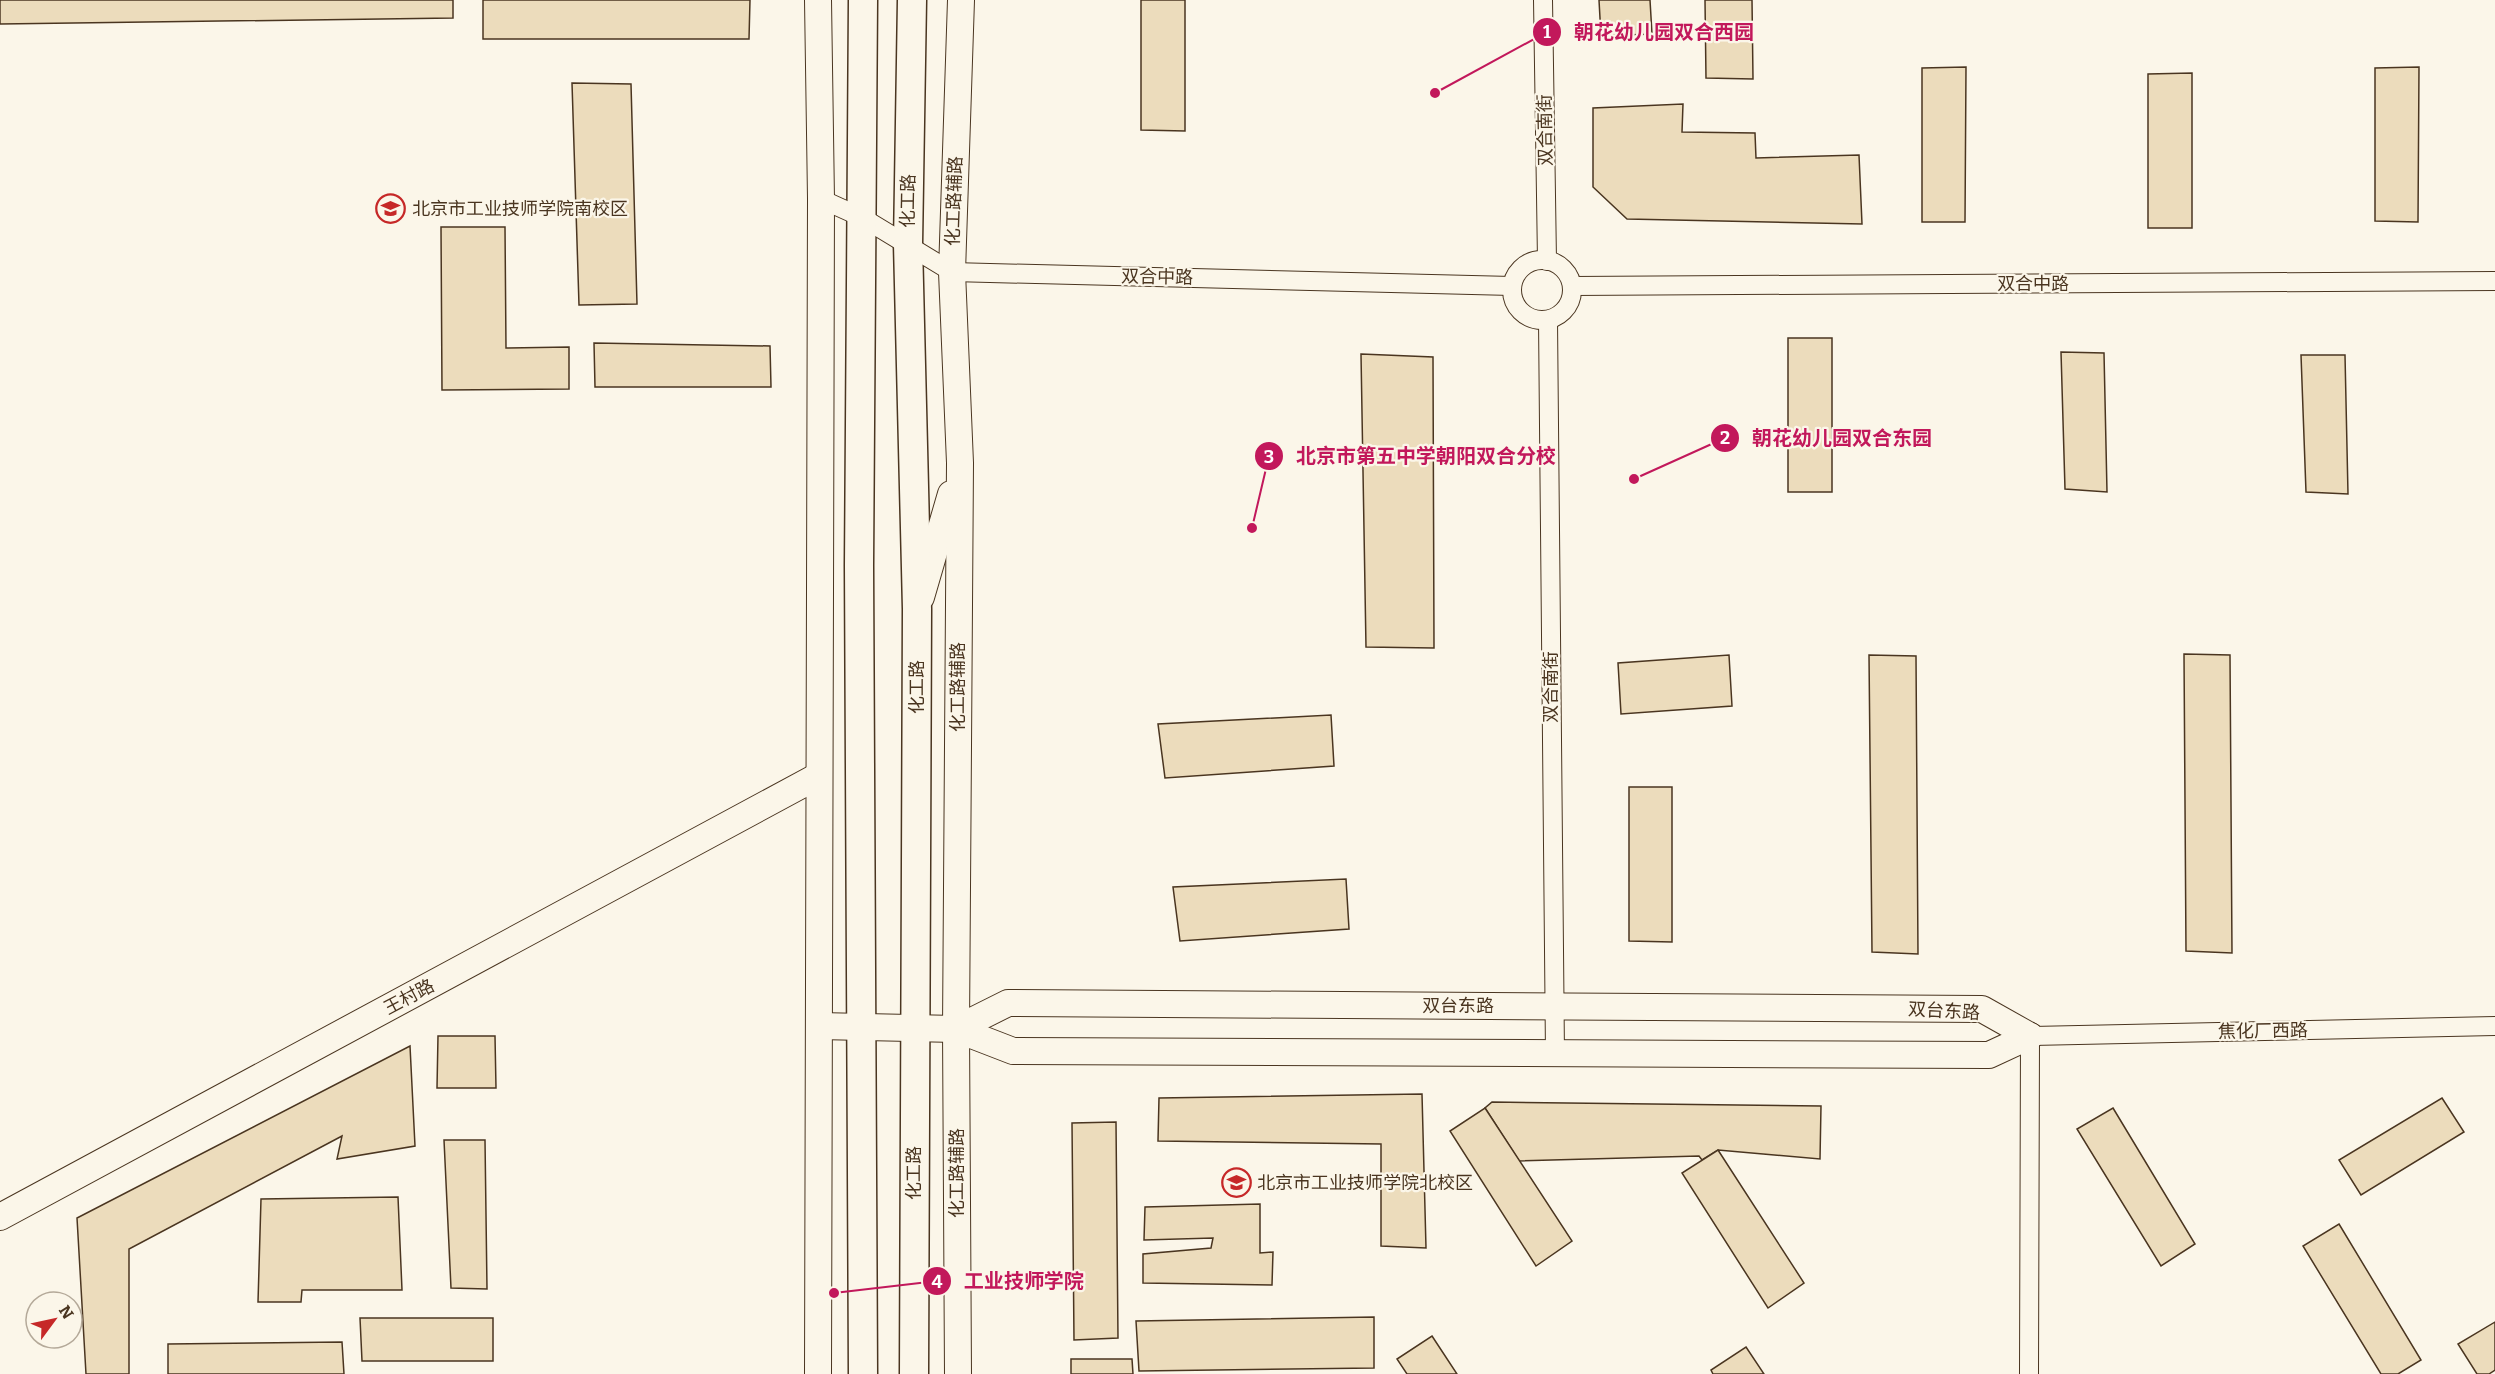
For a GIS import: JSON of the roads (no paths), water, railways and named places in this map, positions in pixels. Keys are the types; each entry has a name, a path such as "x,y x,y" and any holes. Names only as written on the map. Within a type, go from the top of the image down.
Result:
{"main road":[{"path":"863,0 859,566 863,1374"},
{"name":"化工路","path":"912,0 908,244 917,609 914,1374"}],"street":[{"path":"818,0 821,199 818,1374"},
{"name":"化工路辅路","path":"958,1374 956,1029 960,463 952,272 961,0"},
{"name":"双合南街","path":"1543,0 1547,261"},
{"path":"821,199 863,218 952,272"},
{"path":"1538,260 1547,261 1564,269 1572,286 1569,304 1564,311 1548,320 1529,318 1522,312 1516,304 1512,286 1521,268 1538,260"},
{"name":"双合中路","path":"952,272 1512,286"},
{"name":"双合中路","path":"1572,286 2495,281"},
{"name":"双合南街","path":"1548,320 1555,1055"},
{"path":"917,609 960,463"},
{"name":"王村路","path":"0,1217 818,776"},
{"name":"双台东路","path":"956,1029 1008,1003 1554,1006 1982,1010 2030,1036"},
{"path":"819,1026 956,1029 1013,1051 1989,1055 2030,1036 2029,1374"},
{"name":"焦化厂西路","path":"2030,1036 2495,1026"},
{"path":"948,1374 957,1337"}],"place":[{"name":"朝花幼儿园双合西园","path":"1435,93"},
{"name":"北京市工业技师学院南校区","path":"391,209"},
{"name":"朝花幼儿园双合东园","path":"1634,479"},
{"name":"北京市第五中学朝阳双合分校","path":"1252,528"},
{"name":"北京市工业技师学院北校区","path":"1236,1183"},
{"name":"工业技师学院","path":"834,1293"}]}
